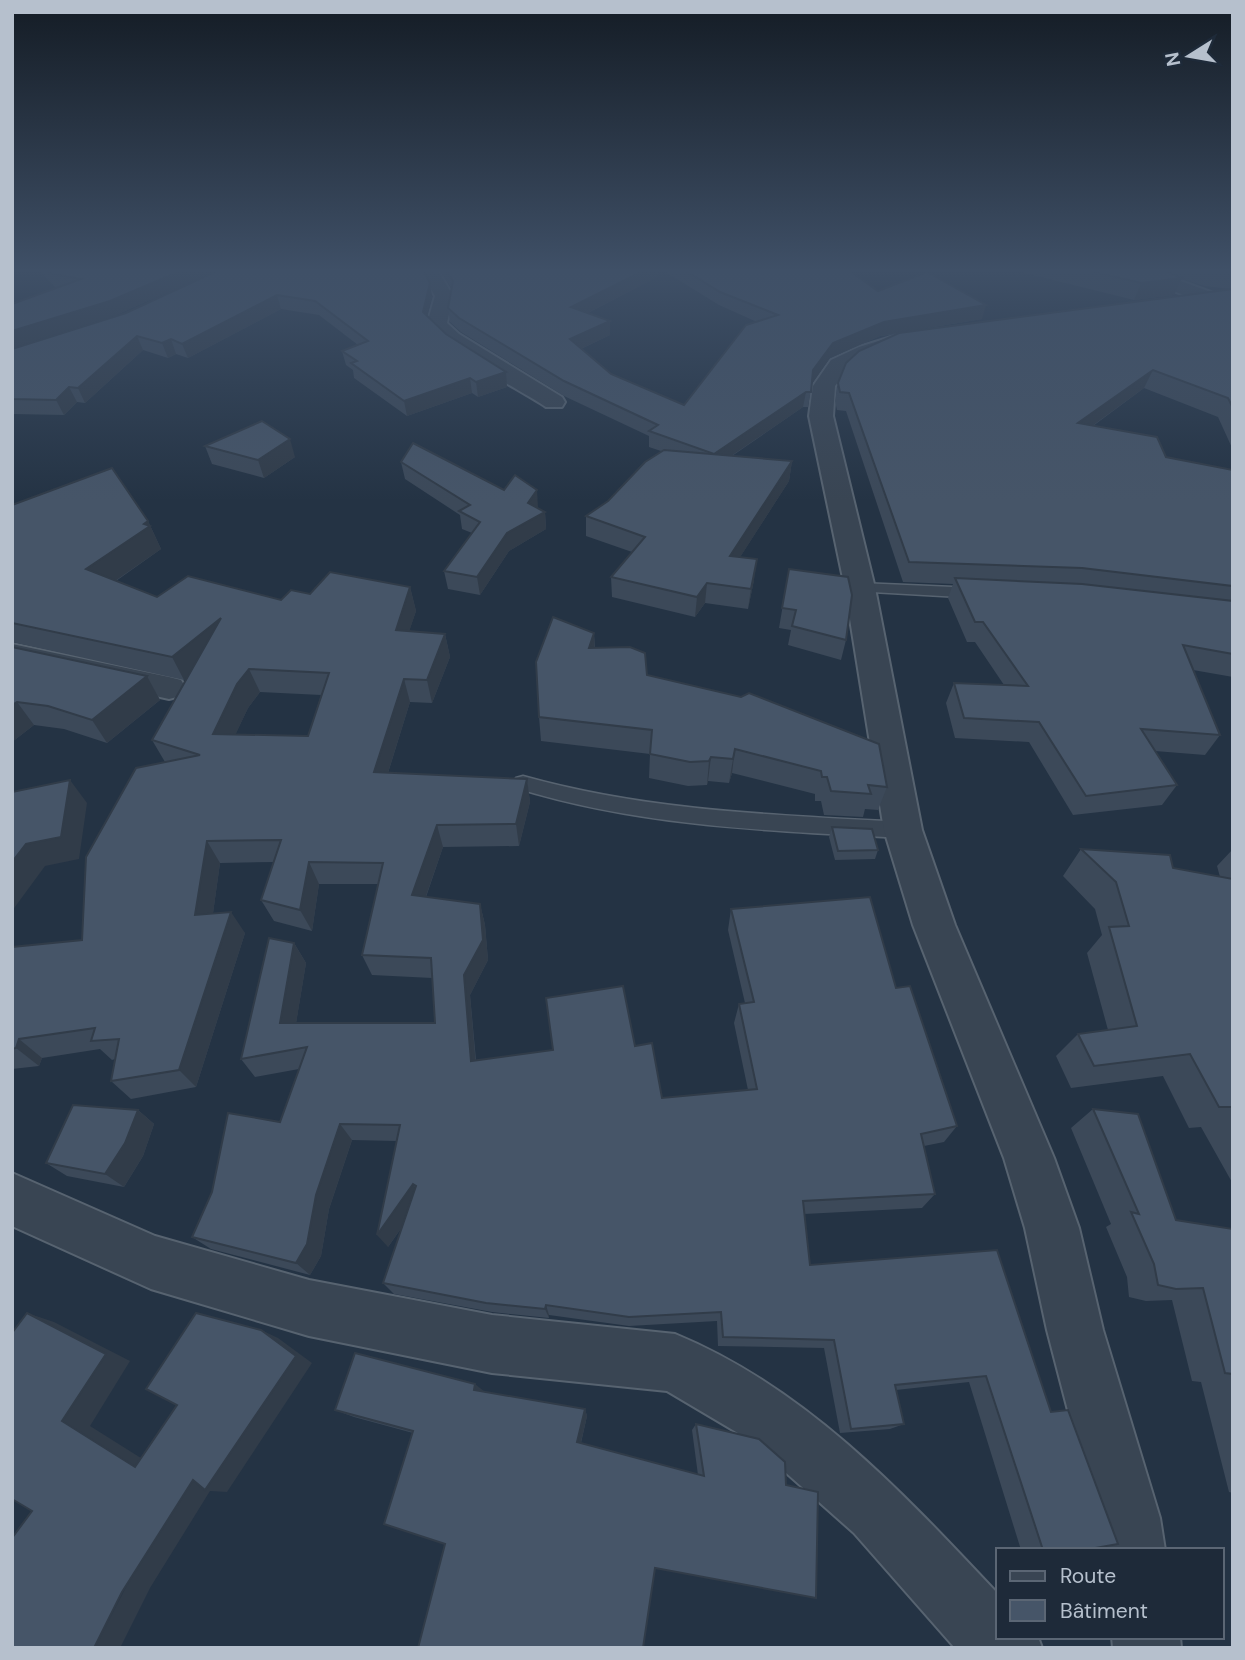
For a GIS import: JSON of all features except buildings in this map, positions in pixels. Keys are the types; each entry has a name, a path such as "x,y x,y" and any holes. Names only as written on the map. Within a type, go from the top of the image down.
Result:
{"street":[{"path":"465,346 554,402"},
{"path":"879,346 839,365 824,386 821,416 860,588 903,830 934,925 1029,1158 1048,1216 1075,1329 1128,1518 1133,1548"},
{"path":"12,654 169,688"},
{"path":"12,1199 151,1262 309,1308 492,1344 675,1363 769,1418 876,1511 996,1639"}],"lane":[{"path":"860,588 992,593"},
{"path":"523,783 569,799 681,814 903,830"}]}
